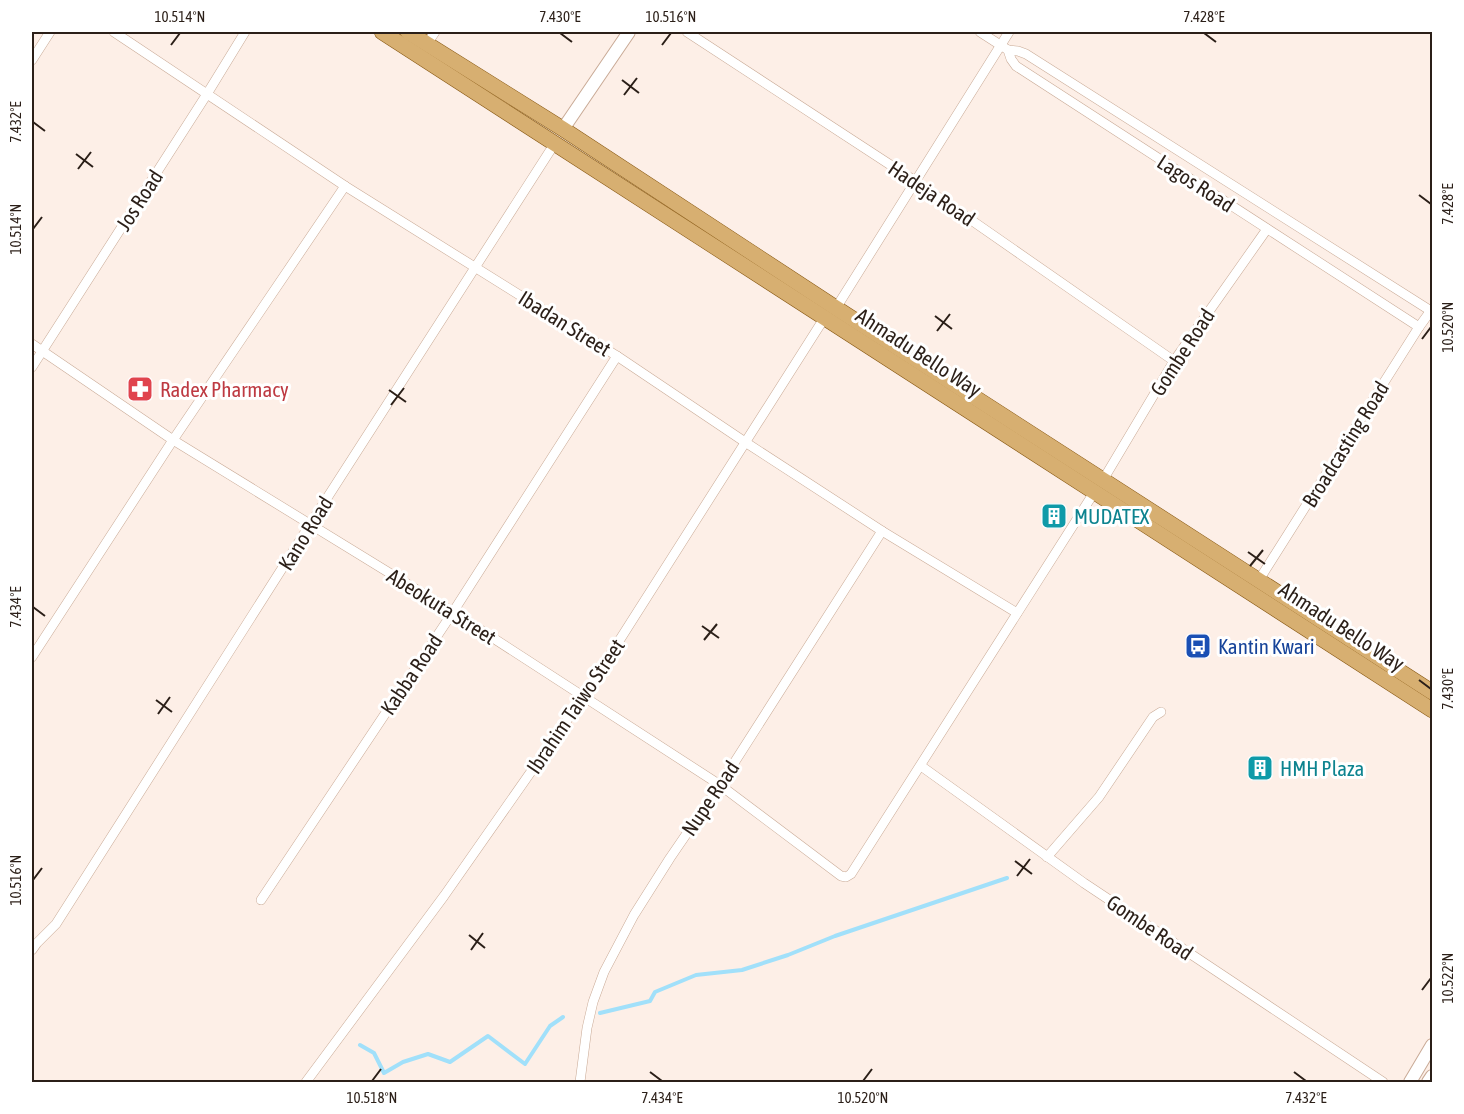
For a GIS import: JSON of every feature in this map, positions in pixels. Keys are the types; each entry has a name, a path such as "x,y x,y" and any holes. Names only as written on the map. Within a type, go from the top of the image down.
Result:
{"main road":[{"name":"Ahmadu Bello Way","path":"382,32 831,312 1099,485 1432,710"},
{"name":"Ahmadu Bello Way","path":"408,32 431,38 831,312"},
{"name":"Ahmadu Bello Way","path":"1099,485 1259,580 1432,692"}],"street":[{"path":"32,60 50,32"},
{"name":"Ibadan Street","path":"114,32 345,186 617,356 882,531 1017,613"},
{"name":"Jos Road","path":"32,367 207,94 244,32"},
{"path":"563,129 629,32"},
{"name":"Hadeja Road","path":"687,32 915,181 1174,361"},
{"name":"Lagos Road","path":"980,32 1004,48 1016,66 1419,327"},
{"name":"Ibrahim Taiwo Street","path":"306,1083 444,896 584,696 745,442 1004,48 1009,32"},
{"path":"1004,48 1026,54 1432,310"},
{"name":"Kano Road","path":"34,946 56,924 555,142"},
{"path":"32,657 174,440 345,186"},
{"name":"Gombe Road","path":"846,877 852,874 921,766 1099,485 1174,361 1267,229"},
{"name":"Broadcasting Road","path":"1259,580 1432,310"},
{"name":"Abeokuta Street","path":"32,344 174,440 453,612 720,785 841,876 846,877"},
{"name":"Kabba Road","path":"261,900 453,612 617,356"},
{"name":"Nupe Road","path":"580,1083 587,1028 593,1002 604,972 634,915 882,531"},
{"path":"1047,856 1099,797 1153,717 1161,711"},
{"name":"Gombe Road","path":"921,766 1138,920 1383,1083"},
{"path":"1410,1083 1432,1045"},
{"path":"1428,1083 1432,1076"}],"waterway":[{"path":"600,1013 650,1001 655,992 696,975 742,970 1007,878"},
{"path":"360,1045 374,1053 384,1073 403,1062 428,1054 450,1062 488,1036 525,1064 550,1026 563,1017"}],"place":[{"name":"Radex Pharmacy","path":"140,389"},
{"name":"MUDATEX","path":"1054,516"},
{"name":"Kantin Kwari","path":"1198,646"},
{"name":"HMH Plaza","path":"1260,768"}]}
